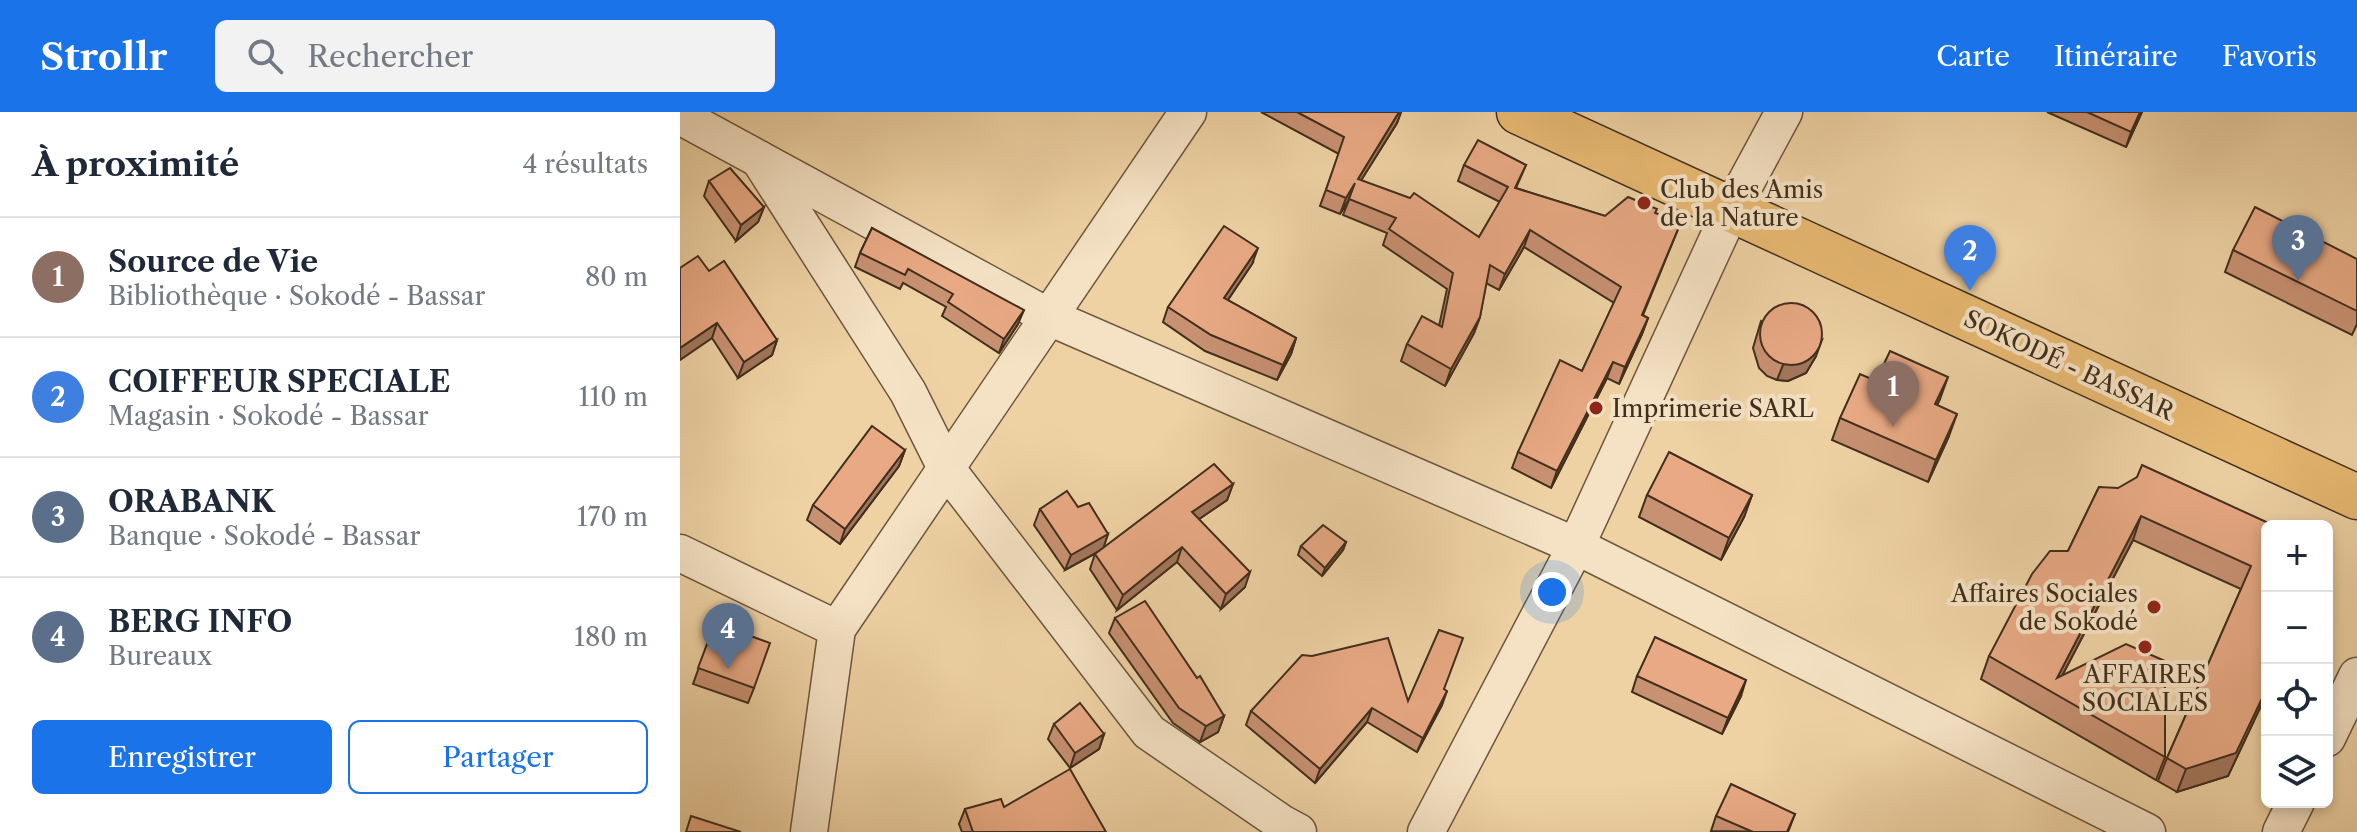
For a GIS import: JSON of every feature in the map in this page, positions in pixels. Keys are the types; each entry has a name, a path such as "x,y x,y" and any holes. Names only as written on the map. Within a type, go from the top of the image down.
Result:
{"main road":[{"name":"SOKODÉ - BASSAR","path":"1519,112 2357,497"}],"street":[{"path":"725,112 758,157 908,392 946,468 1149,732 1298,832"},
{"path":"809,832 837,629 1188,112"},
{"path":"1426,832 1576,546 1731,210 1784,112"},
{"path":"680,116 1049,317 1576,546 2147,832"},
{"path":"680,553 837,629"},
{"path":"2328,736 2357,676"},
{"path":"2281,832 2293,808"}],"building":[{"path":"1297,112 1399,112 1358,179 1410,198 1414,193 1479,237 1508,187 1464,165 1478,140 1526,165 1515,188 1605,216 1628,197 1657,209 1655,213 1681,222 1642,315 1648,318 1625,367 1613,362 1557,471 1518,452 1560,360 1582,371 1621,287 1530,230 1505,274 1490,265 1480,317 1451,369 1407,344 1422,316 1442,327 1453,273 1389,229 1396,218 1349,199 1355,183 1346,198 1326,190 1344,137"},
{"path":"2087,112 2140,112 2131,132"},
{"path":"730,168 764,207 741,225 709,181"},
{"path":"2255,207 2357,259 2357,311 2233,250"},
{"path":"1224,226 1258,248 1224,298 1296,338 1283,365 1211,335 1168,307"},
{"path":"872,228 1024,310 1004,339 948,302 953,294 908,269 905,275 860,253"},
{"path":"698,256 709,271 724,261 777,340 744,362 717,323 680,348 680,268"},
{"path":"1791,303 1803,305 1813,312 1820,322 1820,346 1813,356 1803,363 1791,365 1779,363 1769,356 1762,346 1760,334 1762,322 1769,312 1779,305"},
{"path":"1890,351 1948,377 1935,404 1957,414 1936,460 1840,418 1860,374 1876,381"},
{"path":"872,426 905,450 845,529 813,505"},
{"path":"1669,452 1752,495 1729,538 1647,495"},
{"path":"1214,464 1233,484 1192,512 1250,572 1226,594 1182,547 1123,595 1095,554"},
{"path":"2142,465 2262,520 2261,701 2236,753 2186,769 2167,758 2251,566 2141,516 2057,678 2126,644 2165,661 2165,757 1989,656 2032,574 2050,551 2068,551 2099,487 2118,488 2137,477"},
{"path":"1067,491 1078,507 1089,503 1108,534 1071,555 1040,509"},
{"path":"1323,525 1346,542 1325,568 1301,546"},
{"path":"1145,601 1197,678 1200,676 1224,716 1206,726 1179,708 1115,618"},
{"path":"715,623 770,643 754,688 698,668"},
{"path":"1439,630 1463,638 1444,689 1447,691 1423,738 1372,708 1320,769 1251,711 1302,655 1312,656 1388,638 1408,701"},
{"path":"1655,637 1746,680 1728,718 1637,676"},
{"path":"1080,703 1104,734 1075,753 1054,724"},
{"path":"1070,769 1106,832 973,832 965,809 1001,799 1004,807"},
{"path":"1731,784 1795,814 1787,832 1753,832 1716,816"},
{"path":"691,816 741,832 686,832"}],"place":[{"name":"Club des Amis de la Nature","path":"1644,203"},
{"name":"ORABANK","path":"2298,281"},
{"name":"COIFFEUR SPECIALE","path":"1970,291"},
{"name":"Imprimerie SARL","path":"1596,408"},
{"name":"Source de Vie","path":"1893,427"},
{"name":"Affaires Sociales de Sokodé","path":"2154,607"},
{"name":"AFFAIRES SOCIALES","path":"2145,647"},
{"name":"BERG INFO","path":"728,669"}]}
